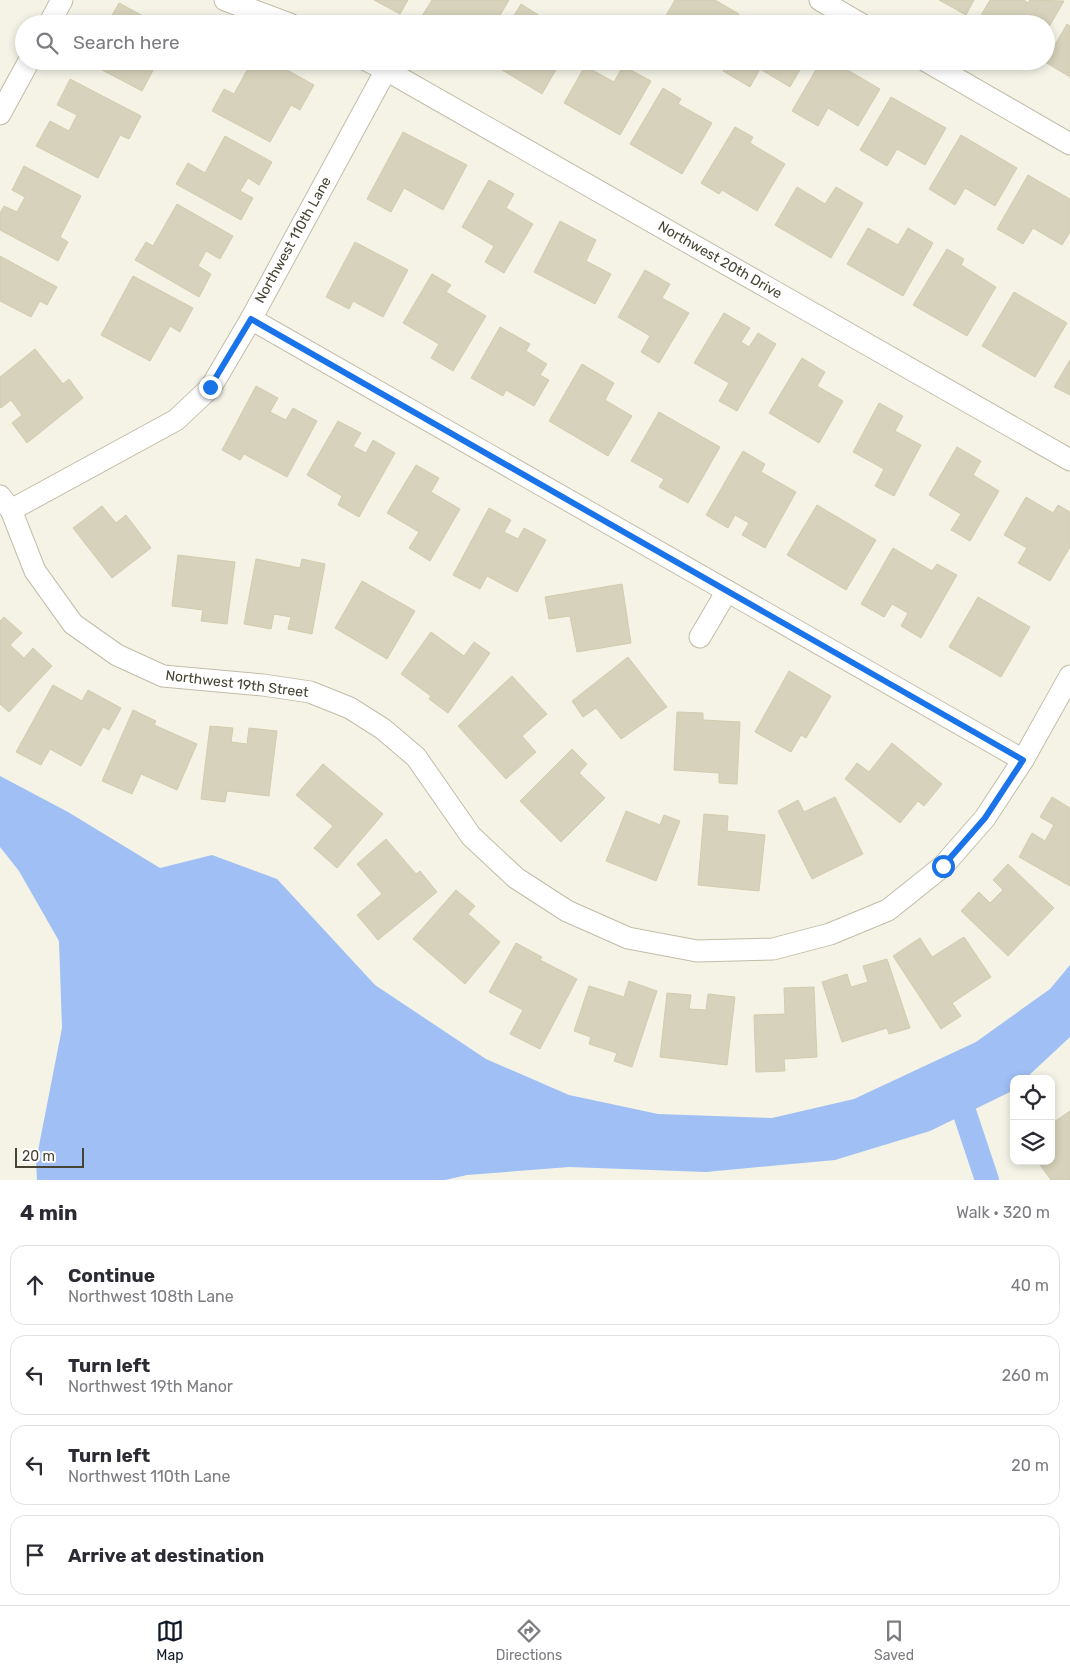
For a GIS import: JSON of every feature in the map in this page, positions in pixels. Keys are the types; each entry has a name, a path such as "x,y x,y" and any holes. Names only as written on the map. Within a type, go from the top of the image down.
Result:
{"street":[{"path":"54,15 62,0"},
{"path":"225,0 266,15"},
{"path":"820,0 846,15"},
{"path":"0,114 24,70"},
{"name":"Northwest 110th Lane","path":"6,503 176,420 210,387 251,319 375,70"},
{"name":"Northwest 20th Drive","path":"384,70 1070,460"},
{"path":"942,70 1070,144"},
{"path":"251,319 1023,760"},
{"name":"Northwest 19th Street","path":"6,503 35,571 73,624 117,655 163,676 310,692 350,708 383,729 416,757 471,836 516,878 567,911 628,938 697,951 773,949 830,934 888,910 943,866 985,818 1023,760 1070,676"},
{"path":"700,637 727,591"}],"water":[{"path":"0,776 68,812 160,868 212,855 277,879 375,985 486,1059 569,1095 658,1114 772,1118 854,1099 976,1042 1050,989 1070,965 1070,1037 1029,1075 1010,1075 1010,1092 930,1131 835,1160 706,1172 569,1167 467,1175 445,1180 37,1180 36,1161 62,1028 59,941 19,871 0,847"}],"building":[{"path":"374,0 408,0 400,14"},
{"path":"432,0 509,0 500,15 423,15"},
{"path":"675,0 715,0 739,14 738,15 666,15"},
{"path":"939,0 974,0 966,15"},
{"path":"990,0 1024,0 1028,3 1030,0 1064,1 1055,16 981,15"},
{"path":"119,3 141,15 112,15"},
{"path":"521,4 538,15 514,15"},
{"path":"1067,24 1070,26 1070,77 1055,68 1055,45"},
{"path":"102,70 153,70 142,91"},
{"path":"247,70 287,70 314,85 300,110 291,105 270,142 212,111 224,89 234,94"},
{"path":"502,70 556,70 542,94"},
{"path":"583,70 592,70 614,82 621,70 630,70 651,81 620,135 564,103"},
{"path":"724,70 759,70 750,87"},
{"path":"762,70 800,70 790,87"},
{"path":"816,70 847,70 880,89 858,126 828,108 818,126 792,111"},
{"path":"70,79 141,116 129,139 120,135 98,178 36,146 50,121 69,131 77,115 57,105"},
{"path":"663,88 681,99 678,104 712,123 682,174 630,144"},
{"path":"891,97 946,128 925,165 897,149 887,166 860,150"},
{"path":"735,127 753,137 750,143 785,164 757,211 722,190 719,194 701,183"},
{"path":"403,132 467,165 443,210 404,188 391,212 367,199"},
{"path":"961,135 1017,168 995,206 965,188 955,205 929,189"},
{"path":"225,136 272,162 259,185 248,178 240,191 253,198 241,220 176,184 188,163 205,173"},
{"path":"24,166 81,196 60,237 68,242 58,261 0,230 0,213 4,206 17,212 25,197 12,190"},
{"path":"1028,175 1070,199 1070,232 1062,245 1033,228 1023,244 997,229"},
{"path":"489,180 514,194 506,208 533,224 504,273 485,262 494,246 462,227"},
{"path":"797,187 825,204 836,187 863,203 831,258 775,225"},
{"path":"177,204 233,236 220,259 206,251 198,266 211,274 199,297 135,260 146,242 153,246"},
{"path":"560,221 596,240 586,261 611,274 595,304 534,272"},
{"path":"868,228 898,245 908,228 933,243 903,296 847,264"},
{"path":"355,242 408,270 383,317 353,301 349,309 326,297"},
{"path":"947,249 964,259 961,265 996,287 967,336 913,305"},
{"path":"0,256 57,287 47,305 40,301 31,317 0,301"},
{"path":"645,270 670,284 662,298 689,313 659,363 641,352 650,336 618,317"},
{"path":"432,274 451,285 446,292 486,316 453,371 431,358 439,344 403,323"},
{"path":"133,276 193,308 180,332 170,326 150,361 101,335"},
{"path":"1014,292 1067,323 1035,377 982,346"},
{"path":"724,313 750,328 741,342 749,347 758,333 776,344 737,411 719,401 729,383 694,363"},
{"path":"500,327 530,344 526,351 547,364 540,375 549,380 534,406 506,390 503,396 471,378"},
{"path":"35,349 63,384 69,379 83,398 27,443 12,423 22,415 11,400 0,407 0,377"},
{"path":"802,358 825,372 817,386 843,401 819,443 769,413"},
{"path":"1070,360 1070,395 1054,387"},
{"path":"582,364 614,383 605,400 632,416 608,456 549,421"},
{"path":"256,386 278,398 270,412 286,420 293,408 317,421 287,477 244,454 240,460 222,450"},
{"path":"879,403 903,416 895,431 921,445 894,496 875,486 884,469 853,452"},
{"path":"659,412 720,447 688,503 659,487 664,479 631,461"},
{"path":"338,421 361,433 353,446 366,453 373,440 395,453 359,517 338,505 342,496 307,475"},
{"path":"957,447 981,461 973,475 999,491 970,541 951,530 961,514 929,495"},
{"path":"743,451 765,464 761,472 796,492 765,548 742,535 749,523 735,515 728,528 706,515"},
{"path":"416,465 439,478 431,492 460,509 430,561 409,548 419,532 387,513"},
{"path":"1026,497 1053,513 1058,505 1070,512 1070,547 1050,581 1018,563 1027,548 1004,535"},
{"path":"817,505 876,540 846,590 787,555"},
{"path":"102,506 116,523 126,515 151,548 112,578 73,528"},
{"path":"489,508 511,520 504,532 518,539 524,528 546,540 517,592 487,576 480,589 453,575"},
{"path":"893,548 932,571 937,564 957,575 921,638 901,626 908,613 892,604 884,617 861,604"},
{"path":"178,555 235,562 227,624 201,621 203,610 172,606"},
{"path":"256,559 300,568 302,559 325,564 312,634 288,629 291,617 274,614 271,629 244,624"},
{"path":"362,581 415,611 387,659 335,628"},
{"path":"622,584 631,643 577,652 570,616 549,619 545,597"},
{"path":"978,597 1030,627 1001,677 949,647"},
{"path":"4,617 22,633 10,645 24,658 33,648 52,666 9,712 0,704 0,621"},
{"path":"431,632 464,656 474,642 490,653 448,713 429,699 431,696 401,674"},
{"path":"628,657 667,707 621,739 596,708 583,717 572,701"},
{"path":"789,671 831,696 806,738 801,735 791,752 755,732"},
{"path":"512,676 547,714 522,736 536,752 506,779 458,726"},
{"path":"53,685 82,701 88,690 121,708 109,730 103,727 81,766 50,749 41,765 16,752"},
{"path":"133,710 156,721 154,725 197,744 177,790 141,774 132,794 102,781"},
{"path":"677,712 703,713 703,720 740,722 737,784 719,783 719,773 674,770"},
{"path":"210,726 233,728 231,742 247,744 249,728 277,731 269,796 227,791 225,802 201,799"},
{"path":"892,743 942,784 924,806 918,801 900,823 845,779 857,763 869,772"},
{"path":"572,749 587,764 579,773 605,798 561,842 520,801"},
{"path":"323,764 383,814 337,868 314,848 333,826 296,795"},
{"path":"835,797 863,854 812,879 778,811 798,800 804,812"},
{"path":"1052,797 1070,808 1070,886 1019,857 1032,833 1045,841 1054,825 1040,817"},
{"path":"626,811 660,825 664,815 680,821 656,881 606,861"},
{"path":"704,814 728,816 727,831 765,835 759,891 698,885"},
{"path":"386,839 416,874 420,871 437,892 378,940 357,915 382,894 357,864"},
{"path":"1008,864 1054,908 1008,956 961,911 979,892 990,903 1003,890 993,880"},
{"path":"456,890 475,906 468,914 500,942 465,984 413,939"},
{"path":"964,937 991,977 952,1003 961,1016 941,1029 893,956 920,938 932,957"},
{"path":"516,943 542,957 540,960 577,979 540,1049 510,1034 523,1010 489,992"},
{"path":"887,959 910,1028 889,1034 887,1028 842,1042 822,982 847,974 851,987 868,982 863,966"},
{"path":"629,981 657,991 632,1067 614,1061 617,1053 589,1044 591,1037 574,1031 589,986 624,997"},
{"path":"814,987 817,1057 784,1059 785,1071 756,1072 754,1015 785,1014 784,988"},
{"path":"667,993 691,995 689,1009 706,1010 708,994 735,997 727,1065 660,1057"},
{"path":"1070,1111 1070,1180 1051,1180 1040,1165 1055,1165 1055,1121"}],"waterway":[{"path":"965,1114 987,1180"}],"route":[{"path":"210,387 251,319 1023,760 985,818 943,866"}]}
